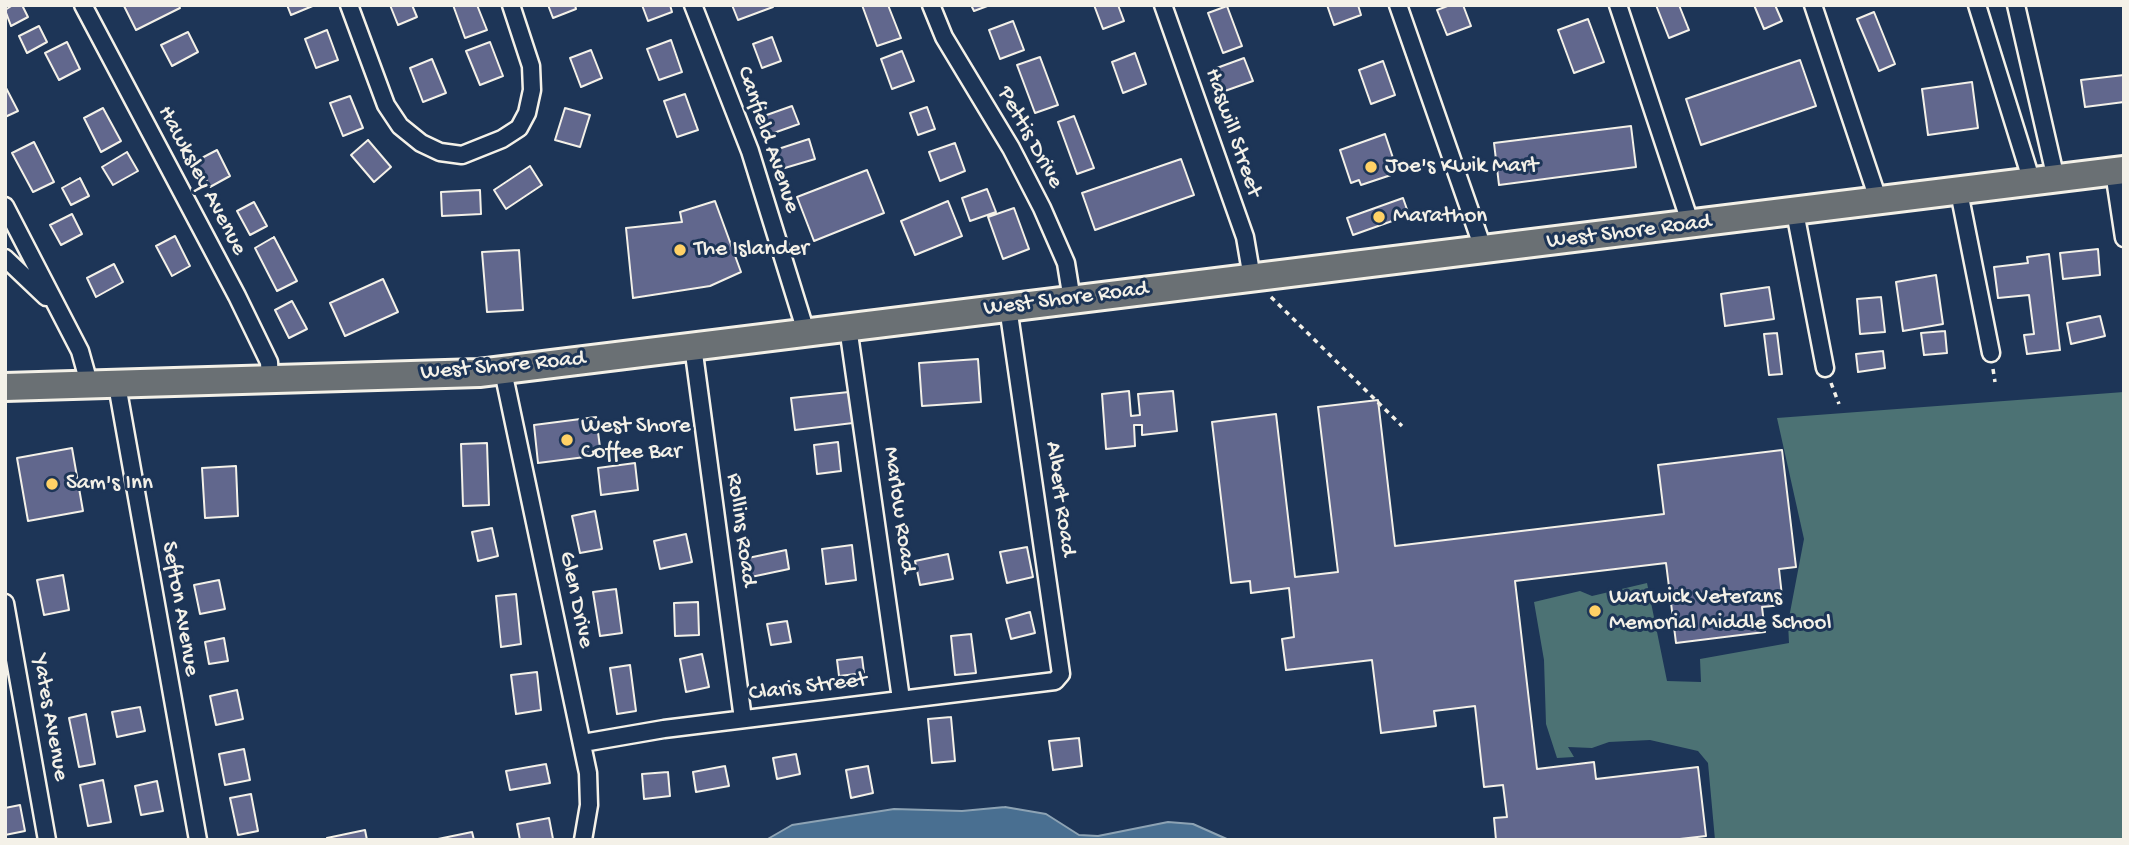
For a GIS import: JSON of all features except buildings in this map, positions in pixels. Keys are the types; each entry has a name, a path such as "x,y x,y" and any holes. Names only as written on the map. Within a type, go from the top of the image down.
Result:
{"main road":[{"name":"West Shore Road","path":"5,387 270,381 503,370 2119,171"}],"street":[{"name":"Hawksley Avenue","path":"83,5 237,296 269,362 270,381"},
{"path":"349,5 386,105 400,126 421,143 440,152 462,155 481,150 519,128 527,113 532,90 531,66 511,5"},
{"name":"Canfield Avenue","path":"693,5 750,151 806,332"},
{"name":"Pettis Drive","path":"931,5 944,37 1011,148 1042,208 1066,263 1072,300"},
{"name":"Haswill Street","path":"1163,5 1244,237 1252,278"},
{"path":"1398,5 1484,251"},
{"path":"1618,5 1691,225"},
{"path":"1813,5 1879,202"},
{"path":"1977,5 2044,181"},
{"path":"2016,5 2044,181"},
{"path":"2119,171 2124,239"},
{"path":"1959,192 1991,353"},
{"path":"5,206 80,351 89,383"},
{"path":"1795,212 1825,368"},
{"path":"5,258 55,306"},
{"name":"Albert Road","path":"1008,307 1060,674 1055,681 1040,684"},
{"name":"Marlow Road","path":"848,327 901,699"},
{"name":"Rollins Road","path":"693,346 743,719"},
{"name":"Glen Drive","path":"503,370 583,743 590,788 583,840"},
{"name":"Sefton Avenue","path":"117,385 198,840"},
{"name":"Yates Avenue","path":"5,603 47,840"},
{"name":"Claris Street","path":"583,743 743,719 1040,684"}],"path":[{"path":"1252,278 1402,426"},
{"path":"1825,368 1839,404"}],"green space":[{"path":"2124,392 2124,840 1715,840 1708,763 1698,751 1650,740 1609,742 1592,748 1568,747 1574,757 1557,758 1546,724 1544,660 1534,602 1580,591 1592,596 1647,583 1667,681 1701,682 1700,659 1789,643 1788,623 1804,539 1777,418"}],"water":[{"path":"1005,807 1046,814 1079,835 1098,836 1168,822 1193,824 1229,840 766,840 792,825 894,809 962,811"}],"place":[{"name":"Joe's Kwik Mart","path":"1371,167"},
{"name":"Marathon","path":"1379,217"},
{"name":"The Islander","path":"680,250"},
{"name":"West Shore Coffee Bar","path":"567,440"},
{"name":"Sam's Inn","path":"52,484"},
{"name":"Warwick Veterans Memorial Middle School","path":"1595,611"}]}
